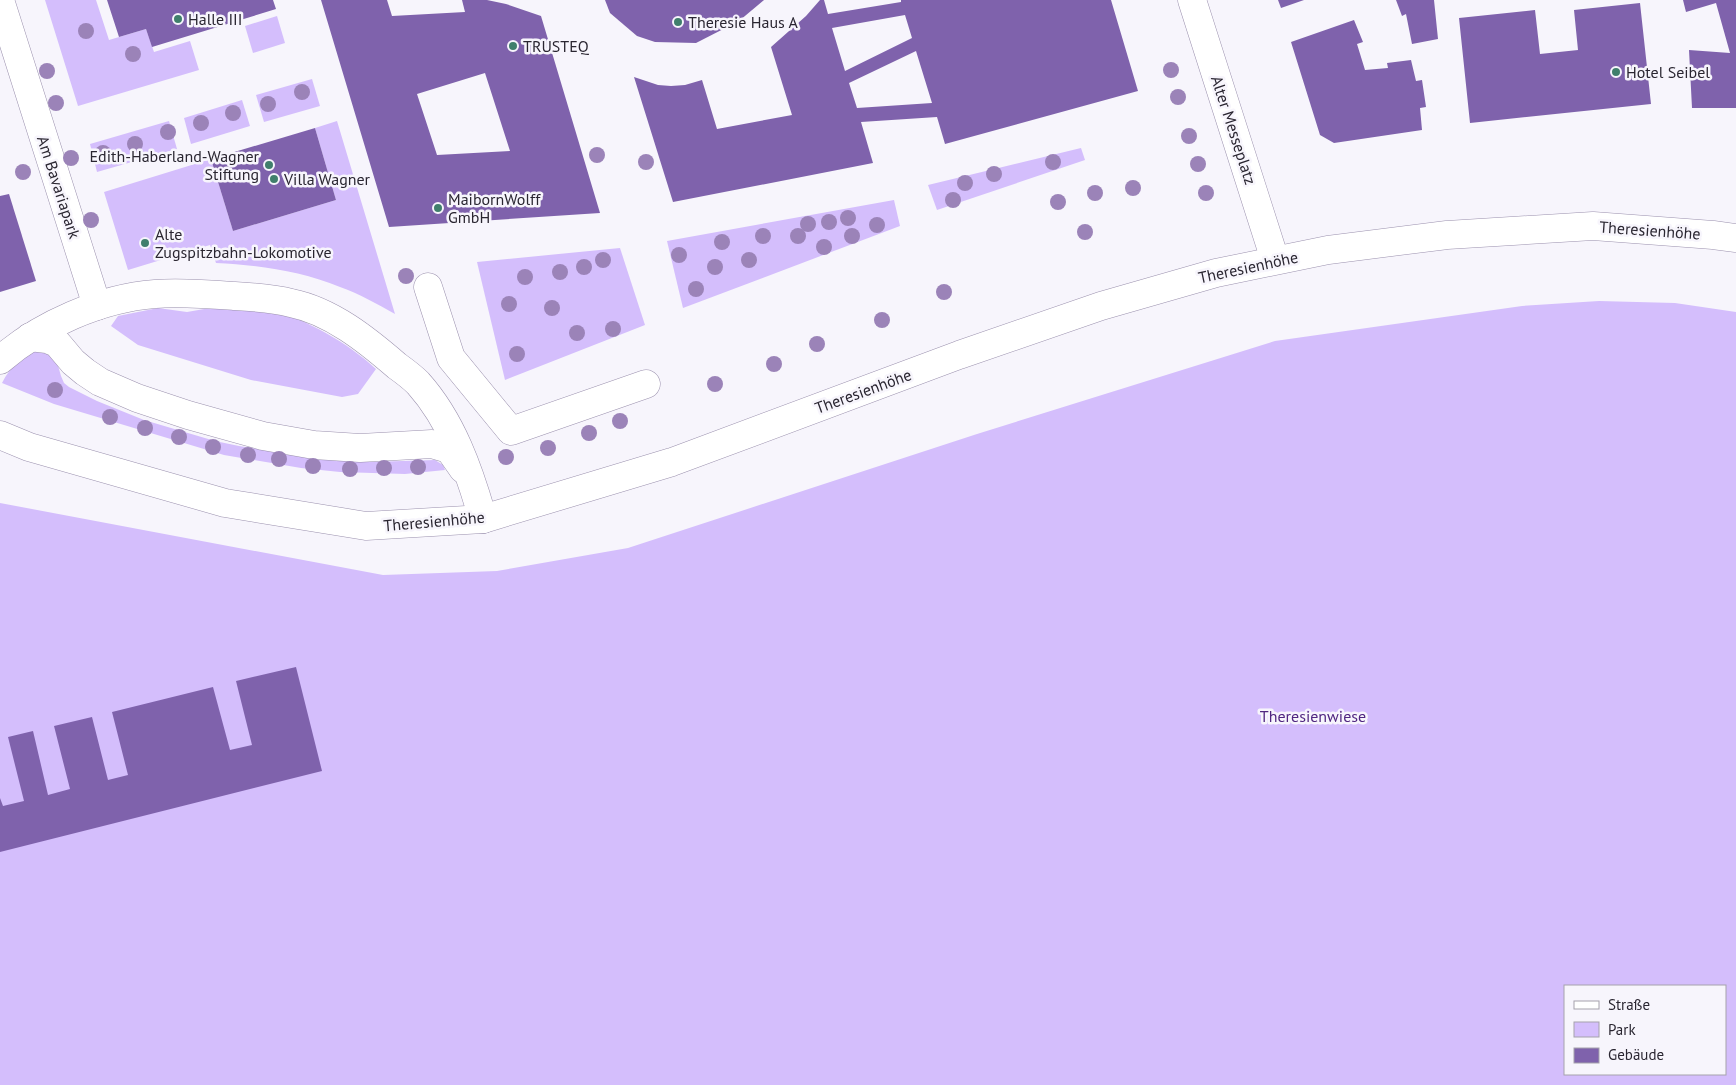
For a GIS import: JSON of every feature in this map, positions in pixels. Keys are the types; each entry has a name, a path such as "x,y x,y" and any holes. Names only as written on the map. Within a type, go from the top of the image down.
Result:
{"main road":[{"name":"Am Bavariapark","path":"0,0 96,306"},
{"name":"Alter Messeplatz","path":"1192,0 1275,260"},
{"name":"Theresienhöhe","path":"0,435 29,447 225,503 366,526 483,518 672,462 950,358 1101,306 1216,273 1328,250 1447,236 1593,226 1713,234 1736,238"},
{"path":"428,287 451,358 510,432 646,384"},
{"path":"0,360 30,337 68,318 96,306 153,294 197,293 291,303 319,313 373,345 417,382 446,421 472,480 483,518"},
{"path":"30,337 47,339 57,344 73,362 100,382 138,398 188,415 263,436 314,445 360,448 432,444 449,449 472,480"}],"green space":[{"path":"45,0 96,0 109,40 146,29 154,52 190,41 199,70 78,106"},
{"path":"277,16 285,43 253,53 245,26"},
{"path":"312,79 320,106 264,122 256,95"},
{"path":"242,100 250,126 191,144 184,118"},
{"path":"169,121 177,149 97,172 90,144"},
{"path":"337,121 395,314 368,299 325,281 263,267 216,263 210,245 128,270 104,192 211,159 233,231 336,200 315,128"},
{"path":"1081,148 1085,160 937,210 928,185"},
{"path":"894,200 900,226 683,308 667,241"},
{"path":"620,248 645,325 505,380 477,262"},
{"name":"Theresienwiese","path":"1599,301 1675,303 1736,312 1736,1085 0,1085 0,503 383,575 497,571 628,548 977,434 1275,341 1522,306"},
{"path":"227,305 254,306 298,319 339,341 376,369 358,394 342,397 251,380 138,345 111,326 118,316 158,308 187,312"},
{"path":"41,348 57,362 64,383 69,387 97,401 144,420 215,441 239,446 315,458 370,462 435,460 443,465 445,470 405,474 340,472 301,468 224,455 54,404 2,383 9,371 18,362"}],"building":[{"name":"Halle III","path":"107,0 273,0 276,9 152,47 146,29 119,37"},
{"path":"321,0 387,0 392,16 465,12 462,0 487,0 506,4 541,16 600,213 389,227","holes":["485,73 510,151 437,155 417,94"]},
{"name":"Theresie Haus A","path":"605,0 764,0 739,21 696,43 655,42 637,36 610,13"},
{"path":"820,0 824,0 828,14 901,2 901,0 1111,0 1138,91 945,144 937,117 861,122 873,163 673,202 634,77 658,85 671,86 685,85 702,80 717,129 792,115 771,47 806,16","holes":["905,15 912,38 845,71 832,28","916,51 932,103 857,108 849,83"]},
{"path":"1278,0 1304,0 1281,8"},
{"path":"1396,0 1434,0 1438,39 1412,44 1406,14 1402,16"},
{"path":"1683,0 1736,0 1736,108 1692,108 1689,50 1730,53 1716,3 1686,12"},
{"path":"1640,3 1651,104 1470,123 1459,18 1535,10 1540,54 1578,50 1574,10"},
{"path":"1354,20 1363,42 1357,44 1365,70 1388,68 1387,63 1411,60 1416,81 1422,80 1426,107 1420,108 1422,130 1334,143 1320,135 1291,42"},
{"name":"Villa Wagner","path":"315,128 336,200 233,231 211,159"},
{"path":"9,194 36,281 0,292 0,196"},
{"path":"296,667 322,771 0,852 0,798 3,806 24,801 8,737 33,731 48,795 70,789 54,726 92,717 108,780 128,775 112,712 213,687 230,750 252,745 236,681"}],"place":[{"name":"Halle III","path":"178,19"},
{"name":"Theresie Haus A","path":"678,22"},
{"name":"TRUSTEQ","path":"513,46"},
{"name":"Hotel Seibel","path":"1616,72"},
{"name":"Edith-Haberland-Wagner Stiftung","path":"269,165"},
{"name":"Villa Wagner","path":"274,179"},
{"name":"MaibornWolff GmbH","path":"438,208"},
{"name":"Alte Zugspitzbahn-Lokomotive","path":"145,243"}]}
